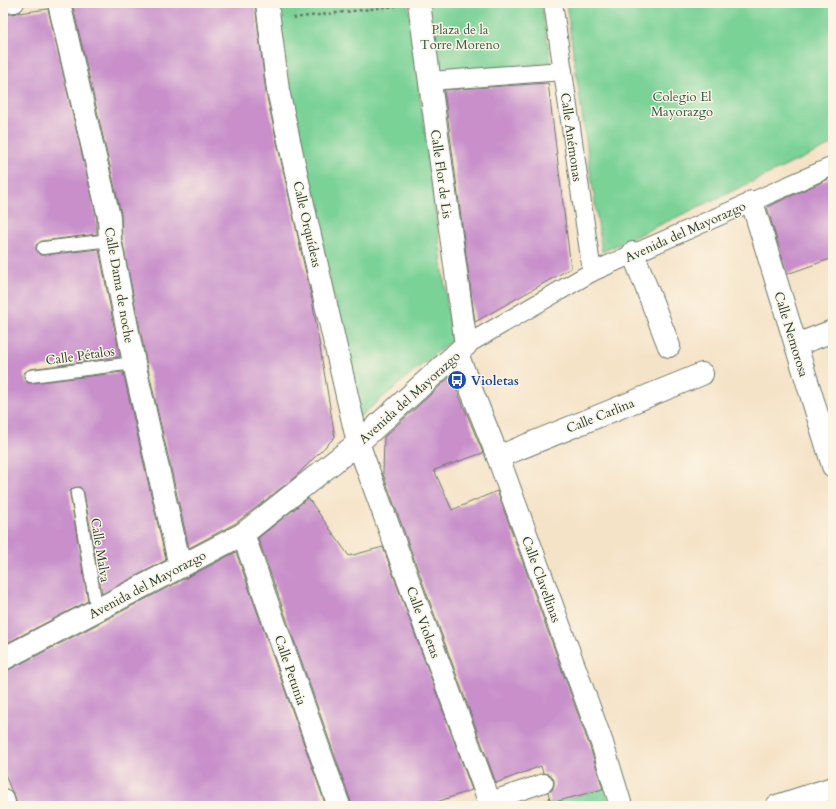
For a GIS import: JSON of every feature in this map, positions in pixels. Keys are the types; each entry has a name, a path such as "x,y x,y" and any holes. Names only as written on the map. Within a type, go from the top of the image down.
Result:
{"street":[{"path":"3,4 15,3"},
{"name":"Calle Dama de noche","path":"59,3 109,218 110,240 134,362 180,566"},
{"name":"Calle Flor de Lis","path":"419,3 430,82 461,349"},
{"name":"Calle Anémonas","path":"553,3 592,272"},
{"name":"Calle Orquídeas","path":"268,12 278,90 358,443"},
{"path":"430,82 563,71"},
{"name":"Avenida del Mayorazgo","path":"3,659 244,534 358,443 461,349 592,272 833,166"},
{"name":"Calle Nemorosa","path":"752,202 833,466"},
{"path":"633,253 669,346"},
{"path":"796,345 833,331"},
{"name":"Calle Clavellinas","path":"461,349 498,457 602,743 621,806"},
{"name":"Calle Carlina","path":"498,457 702,374"},
{"name":"Calle Violetas","path":"358,443 486,804 544,783"},
{"name":"Calle Petunia","path":"244,534 340,806"},
{"path":"777,806 833,788"},
{"path":"3,800 5,806"}],"lane":[{"path":"43,248 110,240"},
{"name":"Calle Pétalos","path":"31,376 134,362"},
{"name":"Calle Malva","path":"77,494 97,611"}],"path":[{"path":"268,12 419,3"}],"green space":[{"path":"275,3 408,3 452,340 358,418 279,29"},
{"name":"Plaza de la Torre Moreno","path":"417,3 541,3 551,63 428,74"},
{"name":"Colegio El Mayorazgo","path":"566,3 833,3 833,144 602,252"},
{"path":"605,788 610,806 540,806"}],"building":[{"path":"72,3 255,3 266,93 312,300 335,437 294,478 236,523 189,548 146,360 122,239 121,214"},
{"path":"48,9 97,219 97,234 42,241 36,245 36,249 40,255 44,255 99,249 120,357 30,369 24,373 24,377 28,383 32,383 123,372 166,560 102,594 84,493 80,487 73,488 70,491 70,495 88,601 3,645 3,15"},
{"path":"548,83 571,268 475,322 444,90"},
{"path":"833,177 833,258 787,274 767,207"},
{"path":"451,376 483,453 434,470 452,510 497,491 590,747 603,789 551,803 548,792 552,790 554,780 551,775 543,773 541,766 496,783 383,474 384,437"},
{"path":"308,498 349,556 383,547 472,790 425,806 351,806 351,802 258,538"},
{"path":"236,552 326,806 17,806 15,796 11,790 3,769 3,671 9,670"}],"place":[{"name":"Violetas","path":"457,380"}]}
